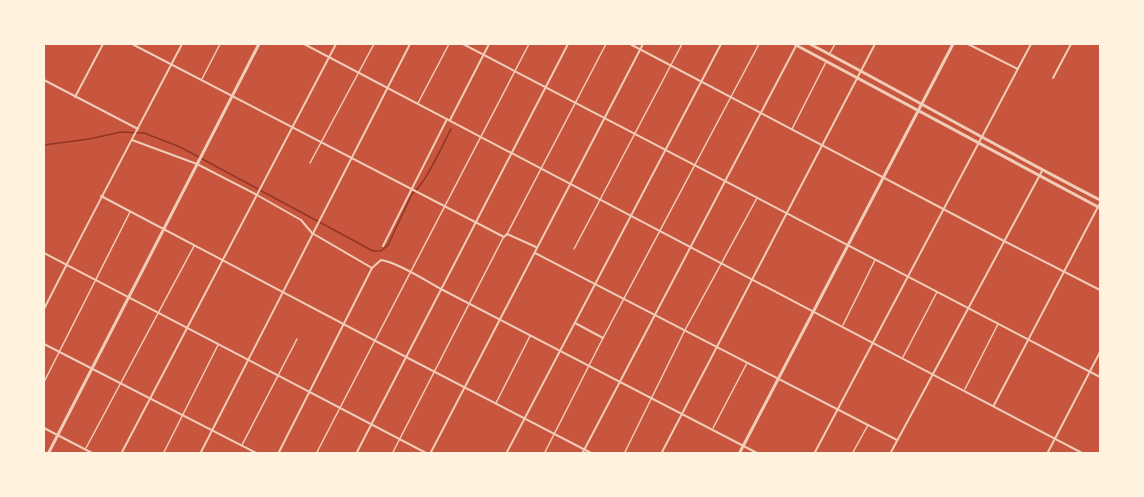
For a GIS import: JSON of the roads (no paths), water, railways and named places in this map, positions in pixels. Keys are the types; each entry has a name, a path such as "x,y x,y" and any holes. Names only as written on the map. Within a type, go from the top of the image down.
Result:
{"street":[{"path":"75,97 103,44"},
{"path":"132,44 504,237 507,234 537,248"},
{"path":"44,309 182,44"},
{"path":"48,453 259,44"},
{"path":"304,44 1084,453"},
{"path":"121,453 336,44"},
{"path":"200,453 410,44"},
{"path":"464,44 1101,376"},
{"path":"383,246 489,44"},
{"path":"356,453 568,44"},
{"path":"630,44 1101,290"},
{"path":"44,253 429,453 643,44"},
{"path":"506,453 721,44"},
{"path":"582,453 796,44 1039,176 1100,204"},
{"path":"810,44 982,136 1100,204"},
{"path":"661,453 875,44"},
{"path":"739,453 953,44"},
{"path":"968,44 1018,69"},
{"path":"814,453 1032,44"},
{"path":"1053,78 1071,44"},
{"path":"44,80 138,129"},
{"path":"132,140 198,163 301,220 313,231 372,268"},
{"path":"890,453 1042,170"},
{"path":"101,196 593,453"},
{"path":"994,405 1100,204"},
{"path":"534,253 897,440"},
{"path":"278,453 372,268 381,260 759,453"},
{"path":"575,323 603,338"},
{"path":"44,344 258,453"},
{"path":"1047,453 1101,352"},
{"path":"44,428 94,453"}],"lane":[{"path":"142,49 145,44"},
{"path":"201,80 220,44"},
{"path":"310,163 374,44"},
{"path":"418,103 449,44"},
{"path":"316,453 530,44"},
{"path":"507,234 606,44"},
{"path":"574,249 682,44"},
{"path":"544,453 759,44"},
{"path":"830,54 836,44"},
{"path":"792,129 826,61"},
{"path":"624,453 757,197"},
{"path":"44,382 131,212"},
{"path":"392,453 504,237"},
{"path":"85,449 194,245"},
{"path":"842,326 876,259"},
{"path":"903,358 938,291"},
{"path":"964,390 998,323"},
{"path":"496,403 530,336"},
{"path":"242,445 297,339"},
{"path":"163,453 218,344"},
{"path":"712,429 748,363"},
{"path":"852,453 868,424"}],"waterway":[{"path":"44,145 121,132 144,133 180,147 373,251 381,251 388,245 412,194 428,173 451,129"}]}
